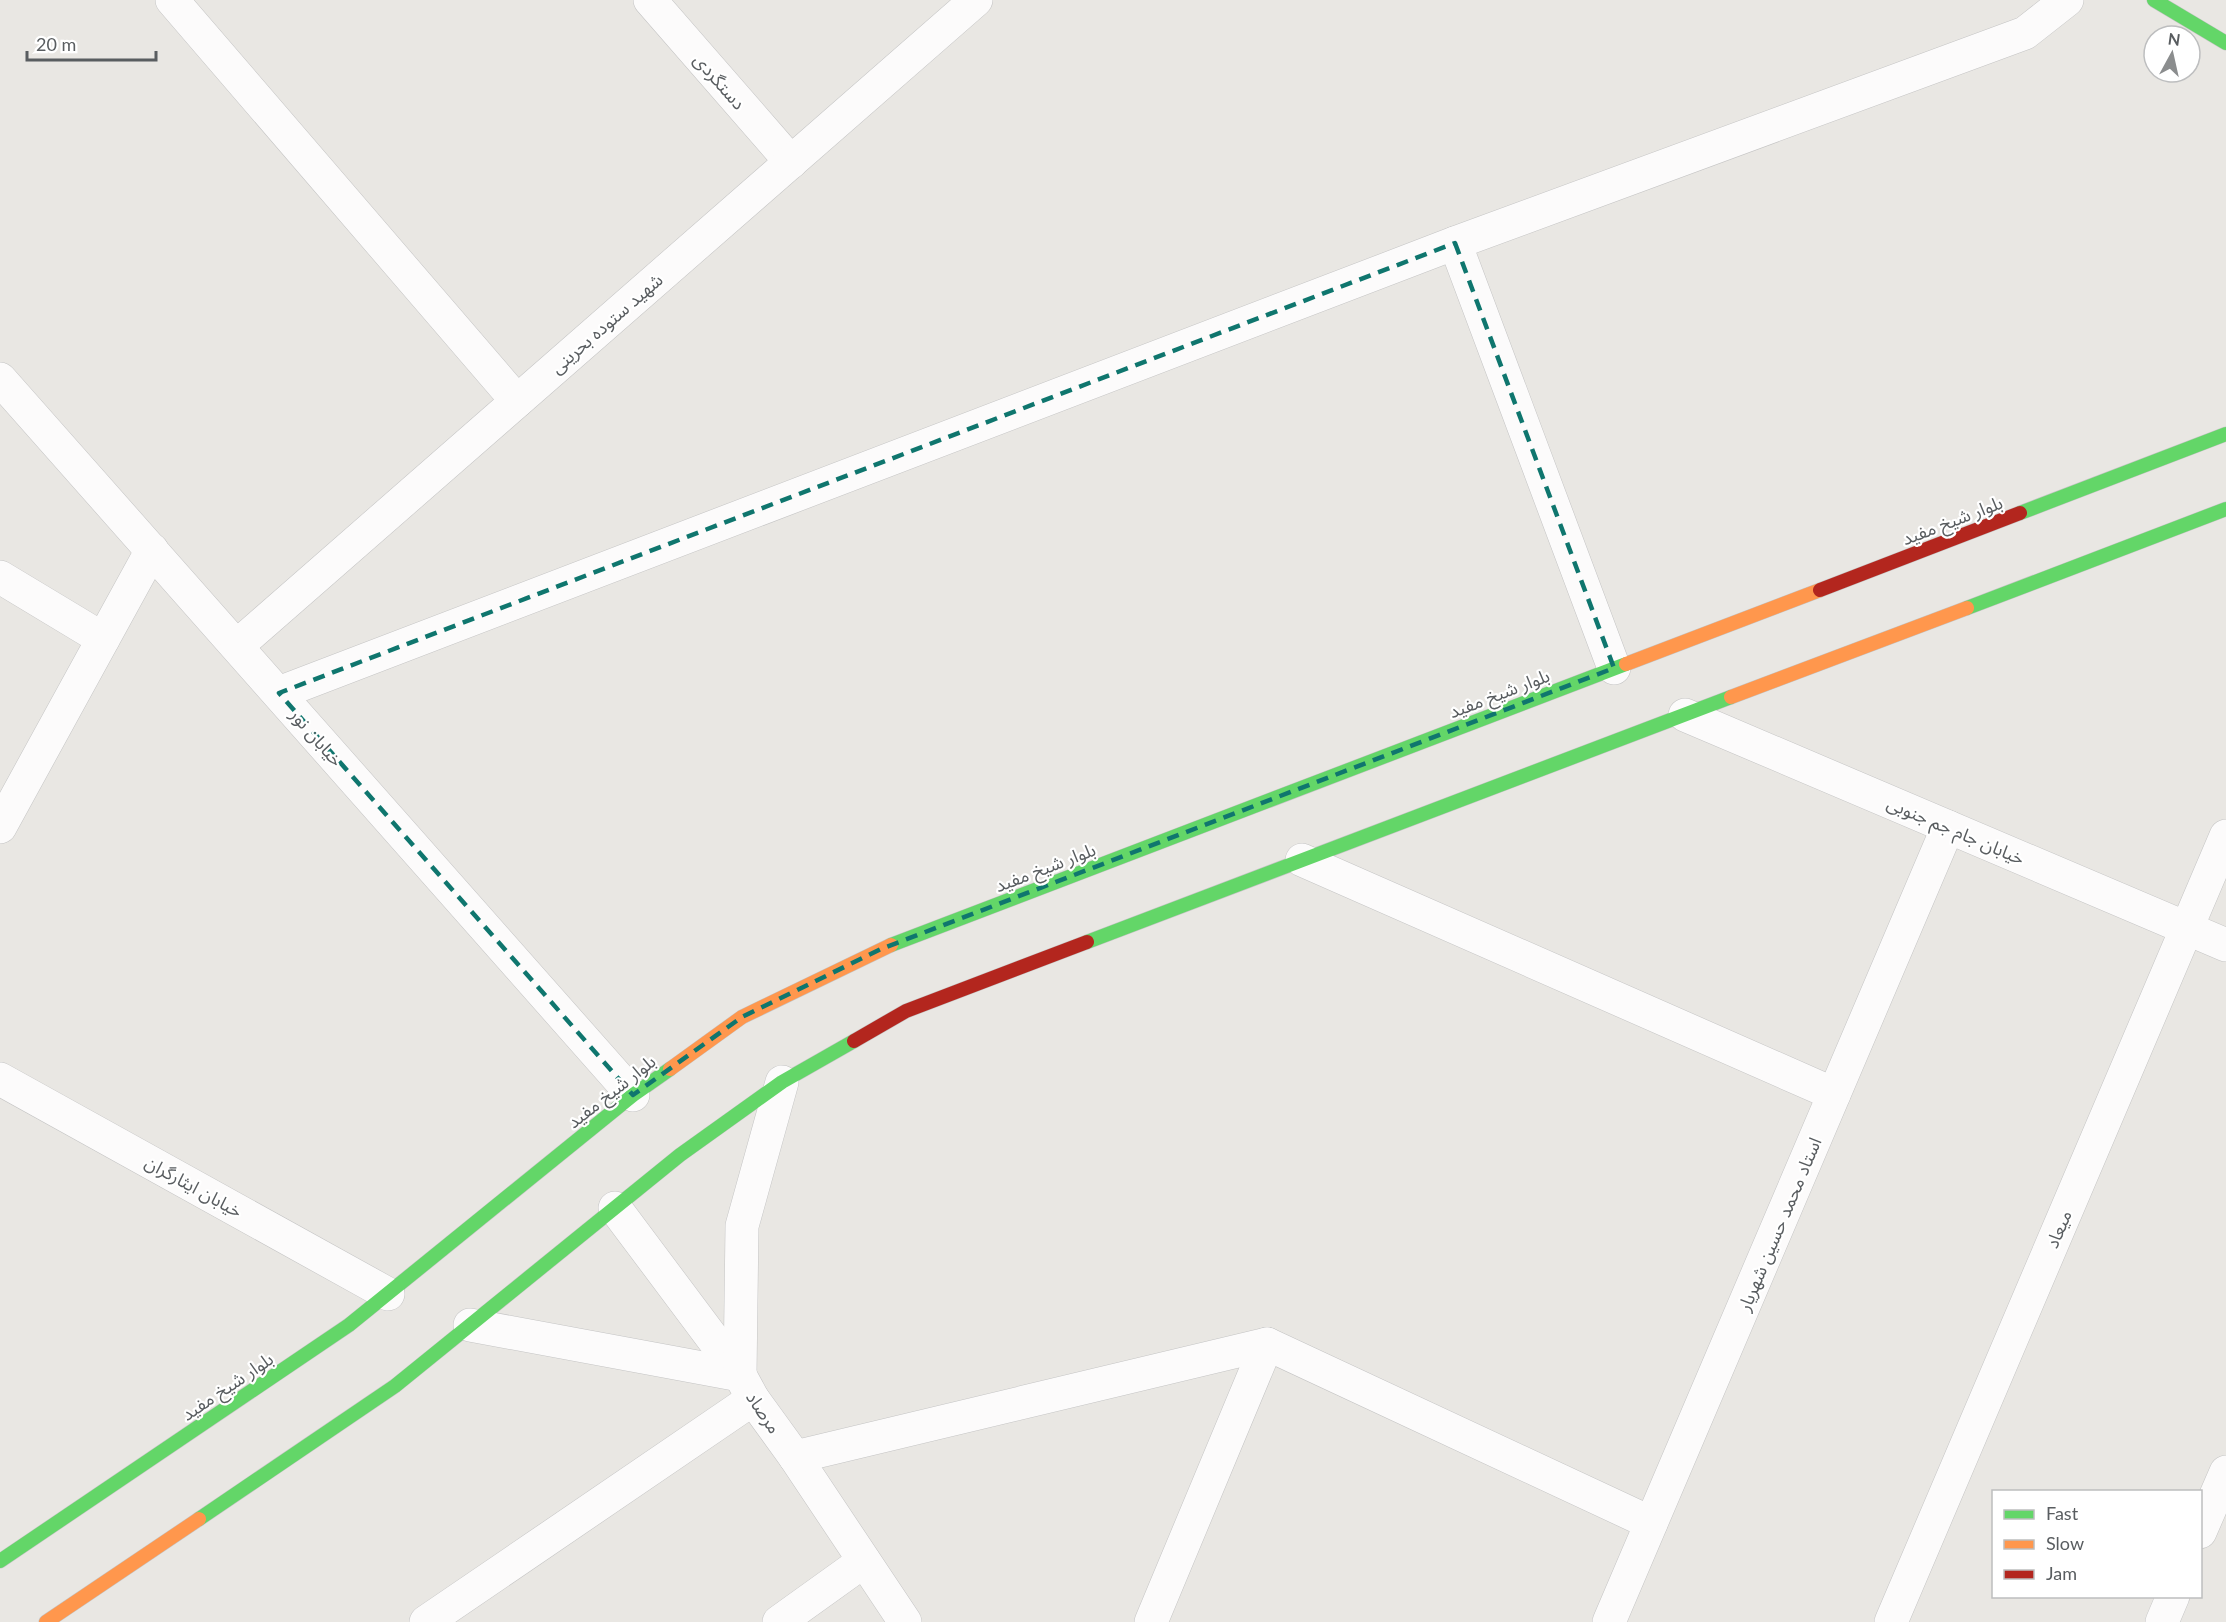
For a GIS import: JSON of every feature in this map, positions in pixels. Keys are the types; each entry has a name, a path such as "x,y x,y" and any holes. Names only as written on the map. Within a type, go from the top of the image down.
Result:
{"street":[{"path":"172,0 517,401"},
{"name":"دستگردی","path":"650,0 791,162"},
{"name":"شهید ستوده بحرینی","path":"237,646 976,0"},
{"path":"279,693 1455,243 2025,33 2067,0"},
{"path":"2154,0 2226,42"},
{"path":"1455,243 1614,668"},
{"name":"خیابان نور","path":"0,379 633,1095"},
{"name":"بلوار شیخ مفید","path":"0,1562 349,1325 633,1095 742,1017 881,949 2226,434"},
{"path":"46,1622 395,1386 680,1155 782,1082 906,1011 2226,509"},
{"path":"0,827 152,550"},
{"path":"0,577 104,639"},
{"name":"خیابان جام جم جنوبی","path":"1685,715 2226,945"},
{"name":"استاد محمد حسین شهریار","path":"1609,1622 1948,827"},
{"name":"میعاد","path":"1891,1622 2226,836"},
{"path":"1302,860 1834,1094"},
{"name":"خیابان ایثارگران","path":"0,1078 388,1294"},
{"path":"746,1387 742,1226 782,1082"},
{"name":"مرصاد","path":"615,1208 746,1387 905,1622"},
{"path":"470,1325 746,1387"},
{"path":"795,1457 1267,1344 1651,1523"},
{"path":"1151,1622 1267,1344"},
{"path":"426,1622 746,1387"},
{"path":"2202,1527 2226,1472"},
{"path":"779,1622 864,1561"},
{"path":"2163,1622 2172,1598"}],"highlighted area":[{"path":"1455,243 1614,668 881,949 742,1017 633,1095 279,693"}],"traffic: fast":[{"path":"2154,0 2226,43"},
{"path":"2020,513 2226,434"},
{"path":"1967,608 2226,509"},
{"path":"891,945 1626,664"},
{"path":"1087,942 1731,697"},
{"path":"199,1519 395,1386 680,1155 782,1082 854,1041"},
{"path":"0,1561 349,1325 633,1095 670,1069"}],"traffic: slow":[{"path":"1626,664 1820,590"},
{"path":"1731,697 1967,608"},
{"path":"670,1069 742,1017 891,945"},
{"path":"46,1622 199,1519"}],"traffic: jam":[{"path":"1820,590 2020,513"},
{"path":"854,1041 906,1011 1087,942"}]}
